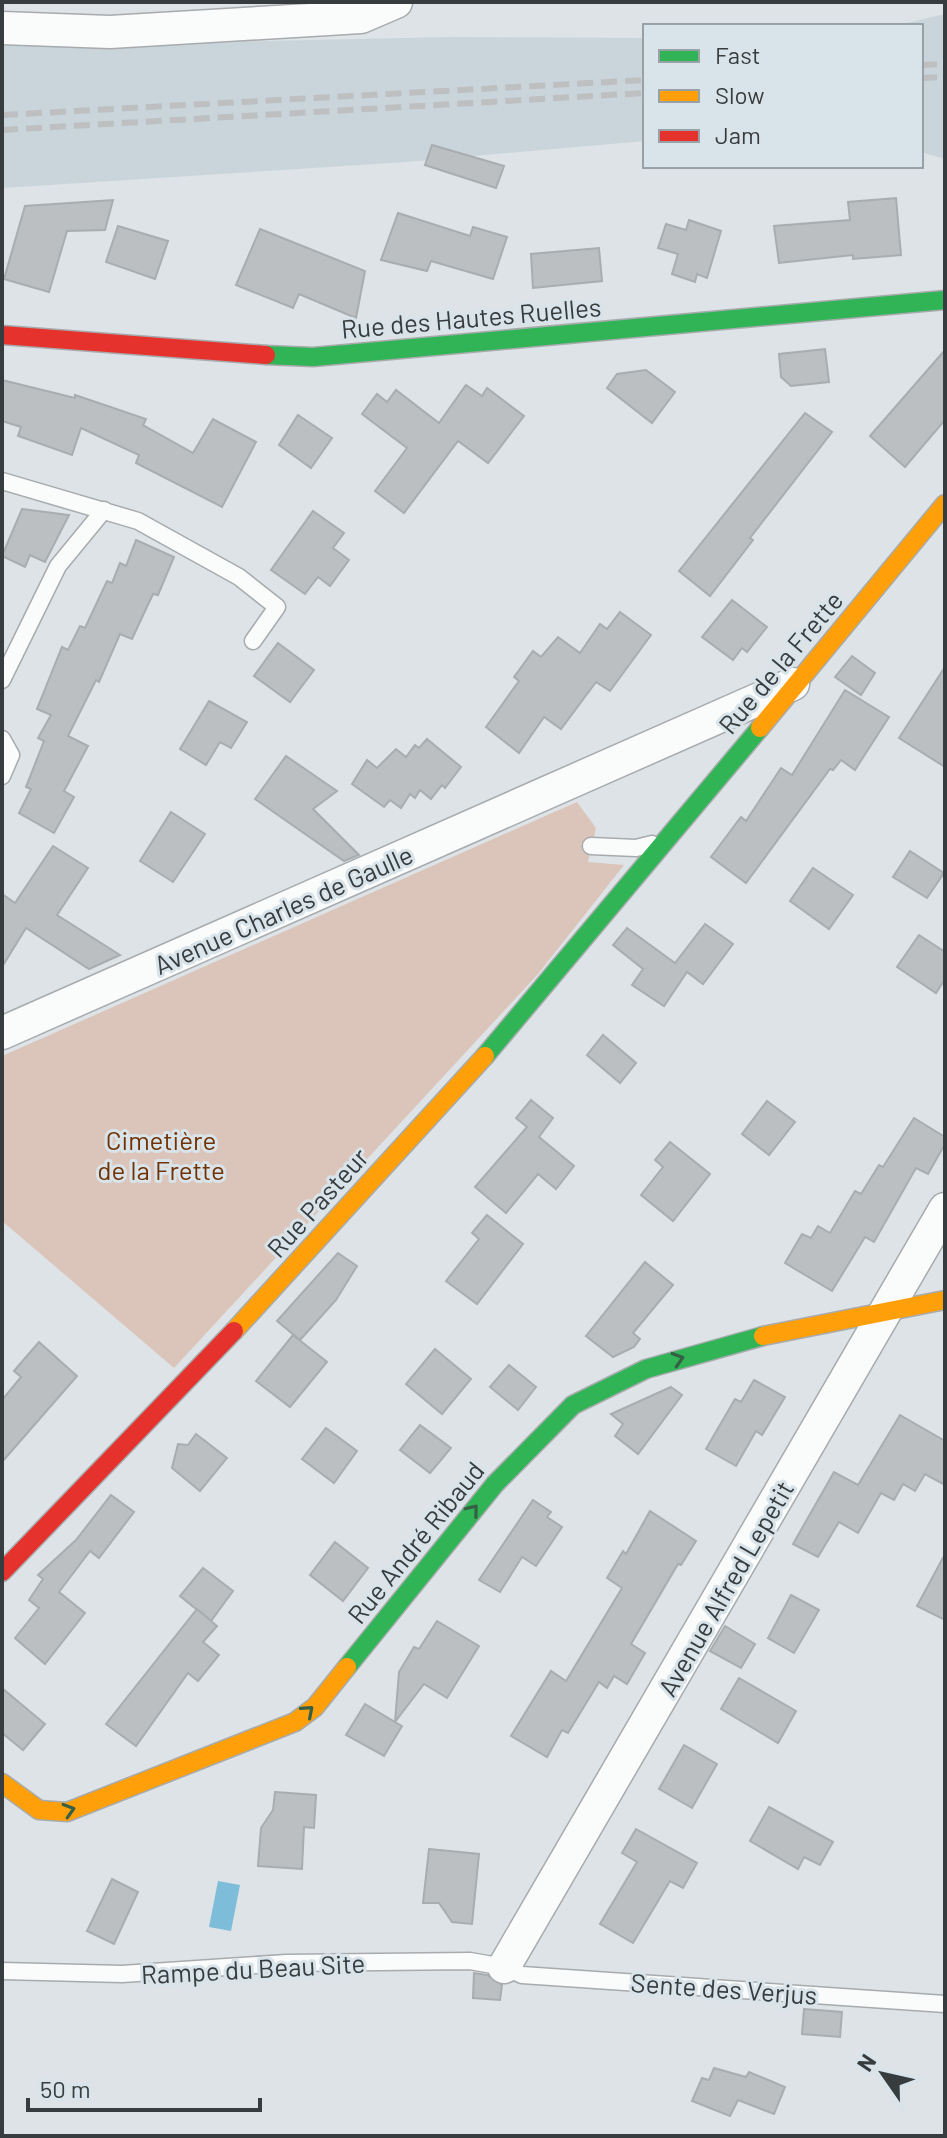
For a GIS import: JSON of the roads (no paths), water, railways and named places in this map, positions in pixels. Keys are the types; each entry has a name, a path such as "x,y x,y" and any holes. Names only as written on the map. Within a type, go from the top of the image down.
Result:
{"street":[{"path":"2,28 110,32 361,17 396,2"},
{"name":"Rue des Hautes Ruelles","path":"2,335 182,351 313,357 945,300"},
{"name":"Rue de la Frette","path":"656,855 945,504"},
{"name":"Avenue Charles de Gaulle","path":"2,1033 796,683"},
{"name":"Rue Pasteur","path":"2,1572 242,1323 525,1012 656,855"},
{"name":"Avenue Alfred Lepetit","path":"504,1967 945,1209"},
{"path":"887,1310 945,1300"},
{"name":"Rue André Ribaud","path":"2,1783 41,1811 54,1815 295,1722 315,1707 495,1484 573,1405 646,1369 726,1344 870,1317 887,1310"}],"lane":[{"path":"2,481 138,521 239,577 277,607 253,641"},
{"path":"2,680 58,566 104,510"},
{"path":"2,739 11,755 11,763 2,776"},
{"path":"591,846 636,848 669,839"},
{"name":"Rampe du Beau Site","path":"2,1971 122,1974 286,1963 470,1961 504,1967"},
{"name":"Sente des Verjus","path":"504,1967 522,1975 945,2004"}],"water":[{"path":"218,1881 240,1885 231,1931 209,1927"}],"railway":[{"path":"923,65 945,64"},
{"path":"923,78 945,77"},
{"path":"2,115 643,80"},
{"path":"2,130 643,93"}],"park label":[{"name":"Cimetière de la Frette","path":"161,1154"}]}
